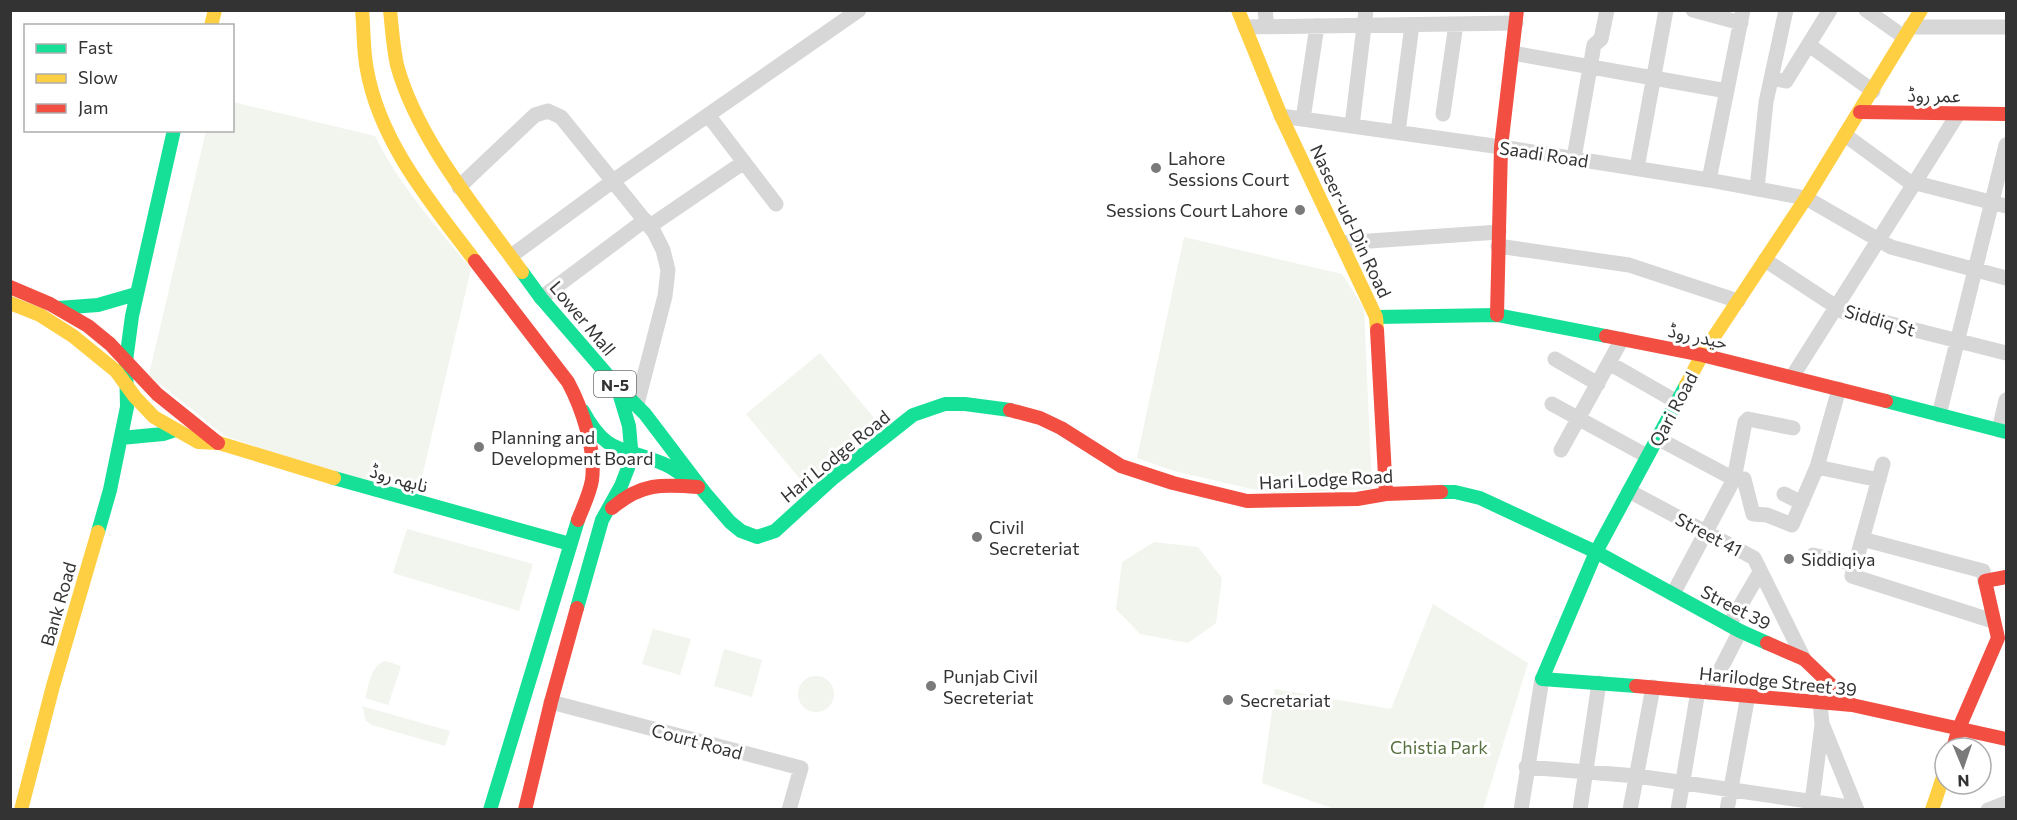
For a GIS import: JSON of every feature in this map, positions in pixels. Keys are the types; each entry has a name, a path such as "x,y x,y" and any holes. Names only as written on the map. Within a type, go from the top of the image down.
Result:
{"main road":[{"name":"N-5","path":"362,10 368,71 390,135 405,164 426,196 568,382 580,404 590,441 592,480 570,544 490,810"},
{"name":"Lower Mall","path":"390,10 397,64 415,112 459,187 541,298 617,386 623,400 627,420 630,453 628,469 603,517 551,702 525,810"},
{"name":"Naseer-ud-Din Road","path":"1238,10 1281,116 1376,316 1386,494"},
{"name":"Qari Road","path":"1542,679 1596,552 1702,355 1806,198 1921,10"},
{"path":"1497,315 1501,147 1516,17"},
{"name":"عمر روڈ","path":"1860,112 2007,114"},
{"path":"126,361 136,294 174,132"},
{"path":"168,219 188,132"},
{"name":"نابھہ روڈ","path":"10,287 58,308 97,333 126,361 131,380"},
{"path":"58,308 98,305 136,294"},
{"name":"نابھہ روڈ","path":"10,303 40,315 73,336 131,380 199,425 219,443"},
{"name":"حیدر روڈ","path":"1376,316 1497,315 1702,355 2003,431"},
{"name":"Bank Road","path":"21,810 53,686 110,490 131,402 131,380 144,330"},
{"path":"617,386 650,419 699,487"},
{"name":"نابھہ روڈ","path":"131,402 198,442 219,443 294,467 570,544"},
{"path":"580,404 598,435 615,448 664,464 699,487"},
{"name":"Hari Lodge Road","path":"699,487 736,528 758,537 767,536 832,479 913,415 945,404 965,404 1005,409 1040,418 1067,431 1121,466 1173,483 1247,501 1357,499 1386,494 1455,492 1480,498 1596,552"},
{"path":"121,438 164,434 175,430"},
{"path":"592,480 611,460 630,453"},
{"path":"603,517 625,496 639,489 653,485 699,487"},
{"name":"Street 39","path":"1596,552 1735,628 1804,659 1852,705"},
{"path":"1957,736 2002,638 1993,621 1985,581 2007,577"},
{"name":"Harilodge Street 39","path":"1542,679 1748,694 1852,705 2007,739"}],"street":[{"path":"511,256 613,181 859,10"},
{"path":"1265,10 1267,27"},
{"path":"1574,158 1594,45 1601,39 1607,10"},
{"path":"1637,168 1666,10"},
{"path":"1693,10 1742,17 1710,180"},
{"path":"1757,189 1766,102 1786,10"},
{"path":"1772,78 1786,81 1830,10"},
{"path":"1866,10 1907,32 2007,27"},
{"path":"1245,27 1317,26 1365,18 1412,25 1456,24 1516,17"},
{"path":"1352,126 1365,18"},
{"path":"1443,114 1456,24"},
{"path":"1398,132 1412,25"},
{"path":"1303,119 1317,26"},
{"path":"1809,45 1873,90"},
{"path":"1512,53 1726,91"},
{"path":"459,187 535,116 548,111 561,117 647,223 663,250 668,270 665,296 637,404"},
{"path":"1792,377 1958,114"},
{"path":"708,115 776,204"},
{"name":"Saadi Road","path":"1281,116 1574,158 1806,198 1891,247 2007,278"},
{"path":"1845,135 1908,181 1999,204"},
{"path":"1938,415 1975,269 1999,204 2007,146"},
{"path":"541,298 647,223 744,162"},
{"path":"1341,243 1499,239 1629,265 1738,301"},
{"name":"Siddiq St","path":"1765,260 1844,312 2007,353"},
{"path":"1561,450 1622,339"},
{"path":"1555,359 1598,384"},
{"path":"1609,363 1677,402"},
{"path":"1657,438 1734,479 1744,479 1753,514 1767,515 1792,525 1817,467 1839,389"},
{"path":"2003,431 2007,400"},
{"path":"1552,404 1647,456"},
{"path":"1673,594 1734,479 1746,420 1793,428"},
{"path":"1883,464 1852,576 1993,621"},
{"path":"1817,467 1879,480"},
{"name":"Street 41","path":"1629,491 1754,558 1804,659"},
{"path":"1784,494 1802,503"},
{"path":"1862,539 1983,571 1985,581"},
{"path":"1813,555 1856,564"},
{"path":"1678,810 1703,691 1760,572"},
{"name":"Qari Road","path":"1521,810 1526,767 1542,679"},
{"path":"1580,810 1599,683"},
{"path":"1630,810 1653,687"},
{"path":"1727,810 1748,694"},
{"path":"1812,806 1822,725 1820,701"},
{"name":"Court Road","path":"551,702 801,768 789,810"},
{"path":"1526,767 1636,776 1731,790 1812,806 1856,809 1822,725"},
{"path":"1988,810 2007,803"}],"green space":[{"path":"234,102 375,136 407,189 471,269 416,502 225,436 149,375 206,132 234,132"},
{"path":"1184,237 1342,274 1364,308 1372,489 1274,493 1174,471 1137,458"},
{"path":"820,353 884,430 810,491 746,414"},
{"path":"407,529 533,564 519,611 393,573"},
{"path":"1154,542 1198,547 1222,578 1216,623 1188,643 1140,634 1116,609 1122,562"},
{"name":"Chistia Park","path":"1433,604 1528,663 1483,809 1334,809 1262,783 1275,689 1391,709"},
{"path":"653,629 691,639 680,675 642,664"},
{"path":"724,649 762,660 752,697 714,686"},
{"path":"386,661 401,666 388,705 365,698 374,670"},
{"path":"816,676 829,681 834,694 829,707 816,712 803,707 798,694 803,681"},
{"path":"362,706 450,731 445,746 372,725 366,721"}],"traffic: fast":[{"path":"98,532 110,490 127,407 126,361 132,316 174,132"},
{"path":"522,272 541,298 617,386 629,426 631,448 628,468 602,520 577,608"},
{"path":"58,308 98,305 136,294"},
{"path":"1376,317 1497,315 1606,336"},
{"path":"1636,686 1542,679 1596,552 1686,385"},
{"path":"617,386 645,414 730,522 741,531 757,537 775,531 832,479 913,415 945,404 965,404 1010,410"},
{"path":"1886,401 2006,432"},
{"path":"583,411 600,436 608,443 667,465 688,479"},
{"path":"121,438 163,434 175,430"},
{"path":"334,478 570,544"},
{"path":"1441,492 1455,492 1480,498 1596,552 1740,631 1767,643"},
{"path":"490,810 578,520"}],"traffic: slow":[{"path":"212,24 215,10"},
{"path":"362,10 367,70 383,123 425,195 475,261"},
{"path":"390,10 397,65 406,93 419,120 468,199 522,272"},
{"path":"1238,10 1281,116 1376,317 1377,330"},
{"path":"1686,385 1702,355 1806,198 1921,10"},
{"path":"10,303 40,315 73,336 116,371 135,397 154,417 198,442 219,443 334,478"},
{"path":"21,810 53,686 98,532"},
{"path":"1932,810 1937,796"}],"traffic: jam":[{"path":"1497,315 1501,147 1517,10"},
{"path":"1860,112 2006,114"},
{"path":"475,261 568,382 578,404 587,430 593,468 590,490 578,520"},
{"path":"10,287 50,304 88,326 110,344 157,394 218,443"},
{"path":"1377,330 1386,494"},
{"path":"1606,336 1702,355 1886,401"},
{"path":"1010,410 1040,418 1061,428 1121,466 1173,483 1247,501 1357,499 1386,494 1441,492"},
{"path":"612,508 633,494 652,487 673,485 698,487"},
{"path":"1957,736 1998,638 1985,581 2006,577"},
{"path":"525,810 577,608"},
{"path":"1767,643 1804,659 1852,705"},
{"path":"1636,686 1852,705 2006,739"}],"place":[{"name":"Lahore Sessions Court","path":"1156,168"},
{"name":"Sessions Court Lahore","path":"1300,210"},
{"name":"Planning and Development Board","path":"479,447"},
{"name":"Civil Secreteriat","path":"977,537"},
{"name":"Siddiqiya","path":"1789,559"},
{"name":"Punjab Civil Secreteriat","path":"931,686"},
{"name":"Secretariat","path":"1228,700"}]}
